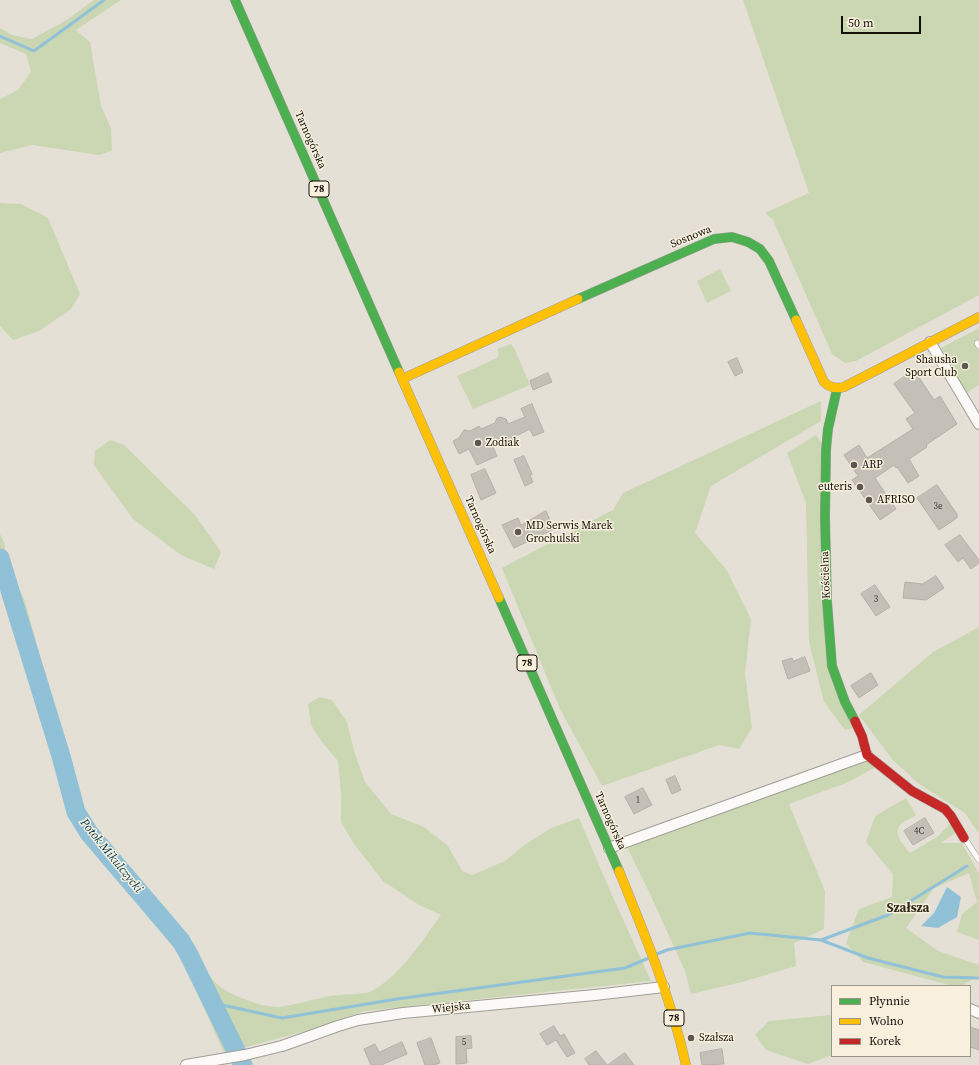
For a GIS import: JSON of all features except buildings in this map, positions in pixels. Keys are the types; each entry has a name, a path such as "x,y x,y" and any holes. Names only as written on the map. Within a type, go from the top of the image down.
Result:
{"street":[{"name":"Tarnogórska","path":"235,0 609,848 650,947 680,1035 686,1065"},
{"name":"Sosnowa","path":"402,379 714,239 732,237 748,242 760,249 769,261 824,382 828,387 836,389"},
{"path":"836,389 844,387 979,317"},
{"path":"930,342 979,424"},
{"name":"Kościelna","path":"836,389 828,430 826,450 825,569 829,632 832,666 836,679 845,702 862,736 867,755"},
{"path":"609,848 867,755 909,792 945,809 964,838"},
{"name":"Wiejska","path":"186,1065 245,1056 282,1046 358,1020 410,1012 595,995 664,987"}],"lane":[{"path":"964,838 979,860"}],"green space":[{"path":"94,0 121,0 76,30 90,42 101,106 111,128 112,151 99,155 32,145 0,153 0,99 18,90 31,72 26,54 0,43 0,28 12,35 32,39 65,21"},
{"path":"743,0 979,0 979,295 856,361 845,363 832,354 773,220 765,213 809,193"},
{"path":"0,203 21,204 48,218 80,294 71,309 39,331 13,340 0,326"},
{"path":"720,269 731,291 707,303 697,281"},
{"name":"Shausha Sport Club","path":"979,328 979,385 966,393 941,348"},
{"path":"511,344 530,385 473,409 457,376 497,358 499,354 497,349"},
{"path":"821,401 821,421 711,486 695,533 726,569 751,619 745,674 752,728 739,749 719,745 602,786 560,709 502,568 613,510 623,493"},
{"path":"816,435 826,450 832,666 858,727 845,730 824,702 809,642 806,503 787,453"},
{"path":"110,440 124,445 195,515 221,552 214,569 181,555 133,519 94,465 95,451"},
{"path":"0,534 4,542 8,566 25,601 80,805 113,852 194,946 207,973 227,991 236,996 263,1005 279,1007 330,996 358,994 372,991 393,976 402,967 441,915 419,905 383,881 354,844 341,822 341,794 338,761 322,742 311,725 308,704 319,697 332,700 347,722 355,754 365,782 391,814 424,827 448,846 462,871 472,875 505,861 526,844 551,828 579,818 651,981 364,1011 309,1030 224,1053 180,954 87,843 71,818 3,586 0,583"},
{"path":"979,627 979,834 965,813 919,784 892,759 859,715 933,652"},
{"path":"866,758 876,767 846,783 789,804 825,891 824,929 794,943 796,966 742,982 691,994 685,971 627,847"},
{"path":"906,798 916,815 900,825 897,833 900,840 910,853 937,837 951,823 957,832 941,843 962,843 979,874 979,940 957,932 962,914 977,902 969,873 934,888 906,928 938,951 979,965 979,976 963,985 949,985 863,962 846,943 859,909 892,897 893,874 866,842 875,816"},
{"path":"830,1015 831,1055 808,1064 766,1050 755,1035 769,1021"}],"water":[{"path":"947,887 961,897 957,917 938,928 921,926 934,913"}],"waterway":[{"path":"0,36 34,51 104,0"},
{"name":"Potok Mikulczycki","path":"0,558 61,756 76,812 89,833 181,941 243,1065"},
{"path":"821,940 888,915 967,866"},
{"path":"657,954 667,950 750,933 821,940 868,958 943,977 979,978"},
{"path":"213,1003 282,1018 397,999 625,968 649,958"}],"traffic: fast":[{"path":"235,0 399,372"},
{"path":"578,299 714,239 732,237 748,242 760,249 769,261 796,320"},
{"path":"837,389 828,429 826,450 825,517 827,601 832,666 845,702 855,721"},
{"path":"499,598 619,871"}],"traffic: slow":[{"path":"402,379 578,299"},
{"path":"796,320 824,382 833,388 838,388 844,387 979,317"},
{"path":"399,372 499,598"},
{"path":"619,871 648,943 665,991 686,1065"}],"traffic: jam":[{"path":"855,721 862,736 867,755 912,791 945,809 964,838"}],"place":[{"name":"Shausha Sport Club","path":"965,366"},
{"name":"Zodiak","path":"478,443"},
{"name":"ARP","path":"854,465"},
{"name":"euteris","path":"860,487"},
{"name":"AFRISO","path":"869,500"},
{"name":"MD Serwis Marek Grochulski","path":"518,532"},
{"name":"Szałsza","path":"691,1038"}],"district":[{"name":"Szałsza","path":"908,909"}]}
